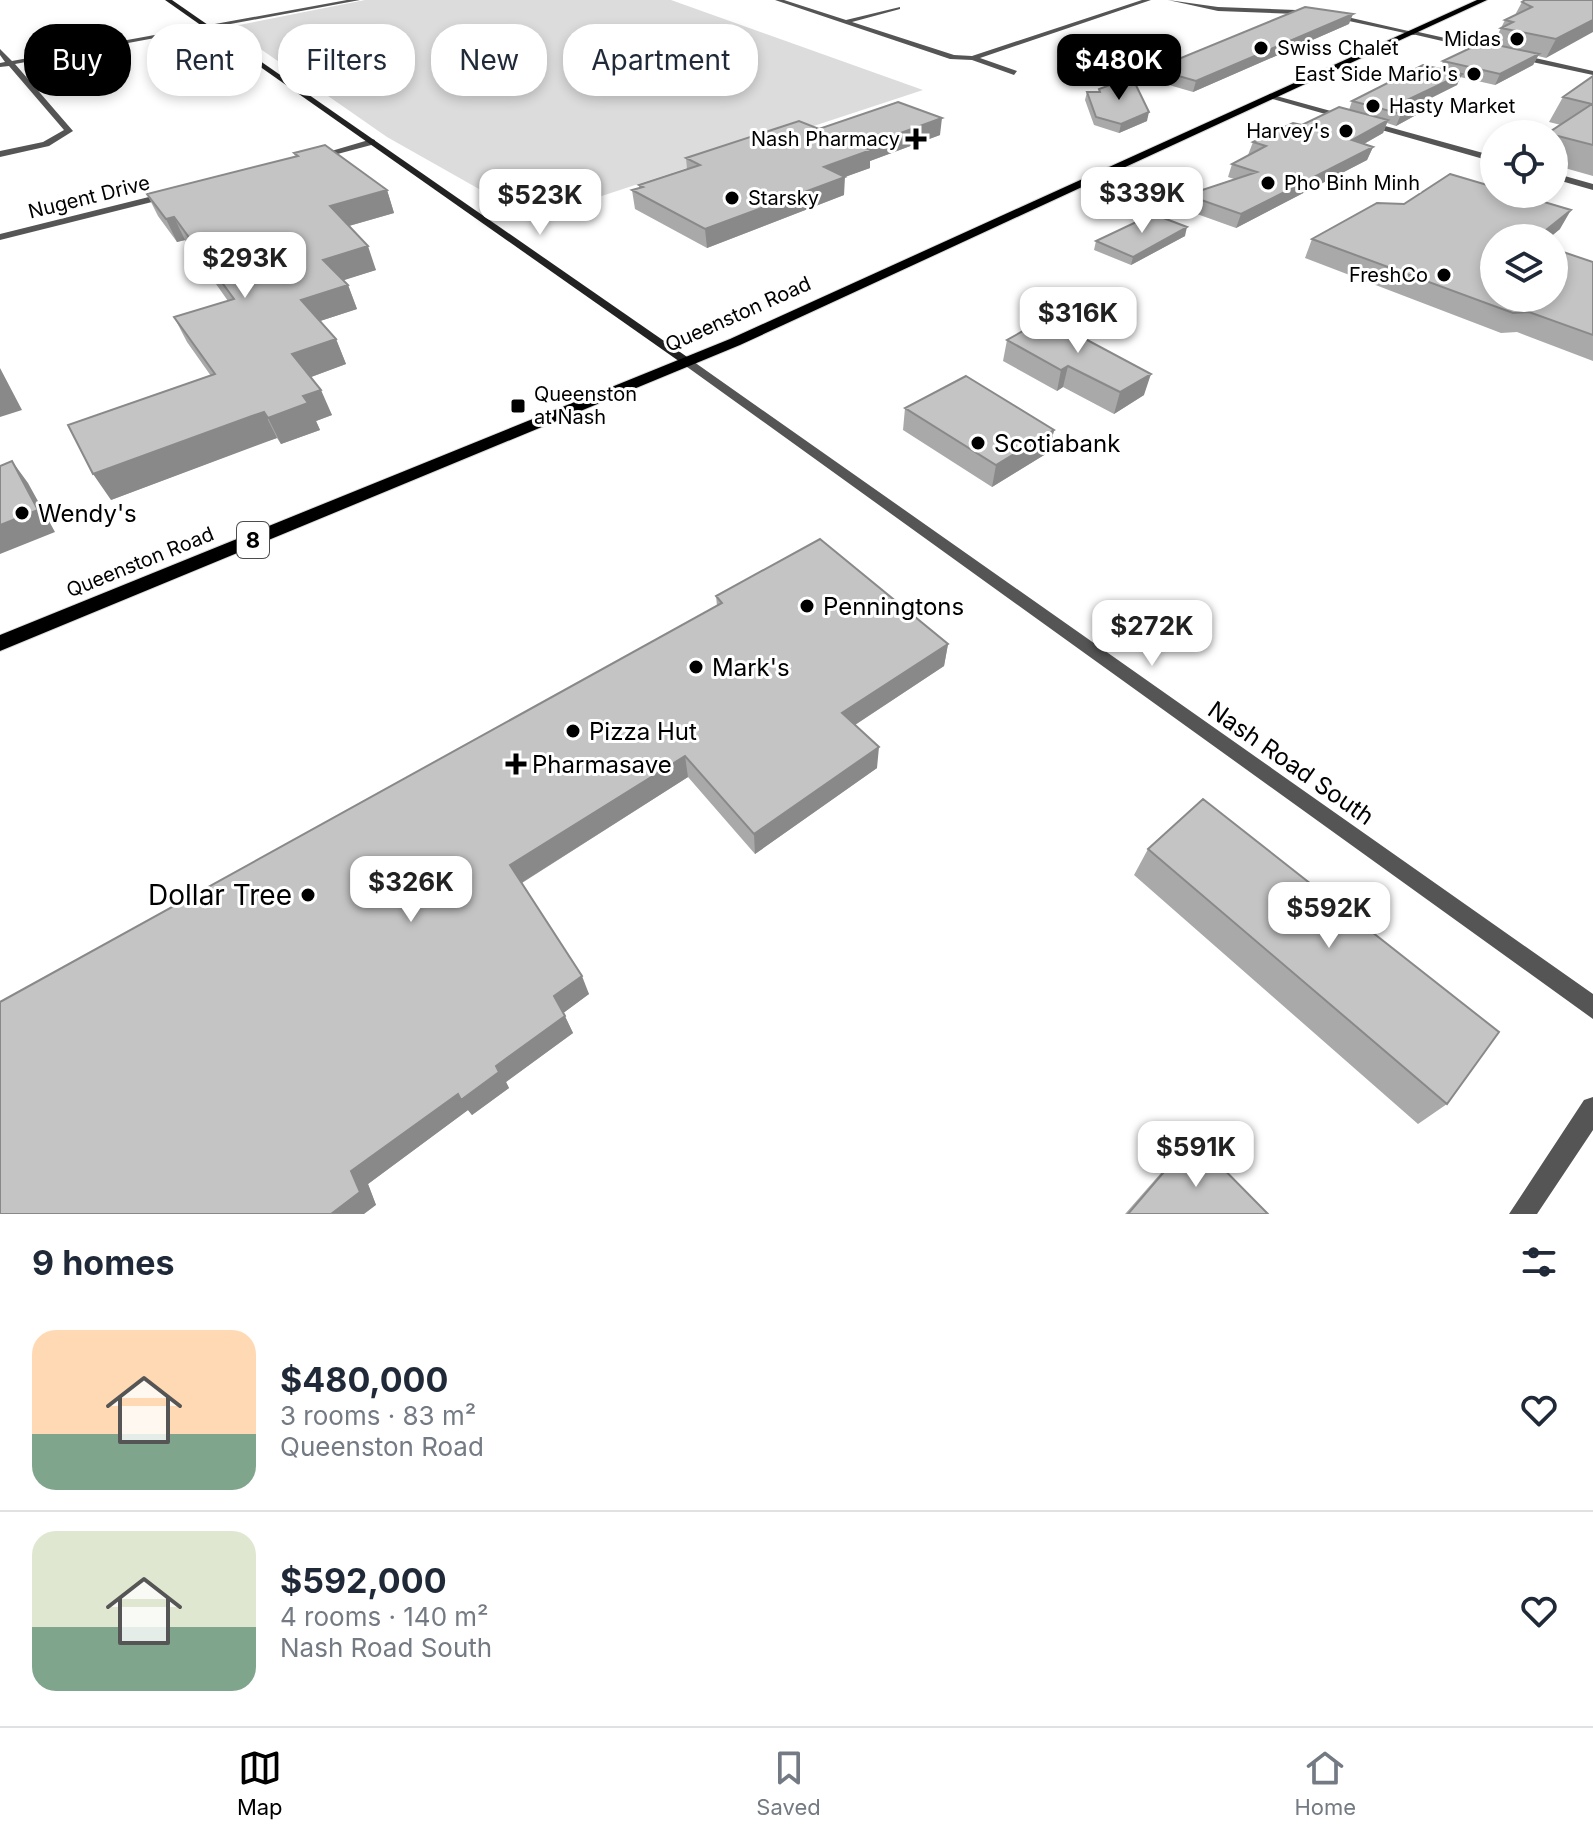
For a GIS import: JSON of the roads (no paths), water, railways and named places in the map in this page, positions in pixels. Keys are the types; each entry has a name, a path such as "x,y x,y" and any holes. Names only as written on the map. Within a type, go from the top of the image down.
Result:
{"main road":[{"path":"168,0 204,24"},
{"name":"Queenston Road","path":"0,643 687,361 1483,0"},
{"path":"262,64 687,361"}],"street":[{"path":"225,24 357,0"},
{"path":"778,0 953,57 973,58 1014,73"},
{"path":"973,58 1148,0"},
{"path":"1171,0 1218,9 1321,13 1593,73"},
{"path":"845,22 898,8"},
{"path":"0,65 147,38"},
{"path":"0,51 69,131 46,144 0,154"},
{"path":"1272,96 1480,155"},
{"path":"298,162 372,142"},
{"path":"1568,180 1593,187"},
{"name":"Nugent Drive","path":"0,237 180,192"},
{"name":"Nash Road South","path":"687,361 1593,1008"},
{"path":"1522,1214 1593,1109"}],"place":[{"name":"Midas","path":"1517,39"},
{"name":"Swiss Chalet","path":"1261,48"},
{"name":"East Side Mario's","path":"1474,74"},
{"name":"Hasty Market","path":"1373,106"},
{"name":"Harvey's","path":"1346,131"},
{"name":"Nash Pharmacy","path":"916,139"},
{"name":"Pho Binh Minh","path":"1268,183"},
{"name":"Starsky","path":"732,198"},
{"name":"FreshCo","path":"1444,275"},
{"name":"Queenston at Nash","path":"518,406"},
{"name":"Scotiabank","path":"978,443"},
{"name":"Wendy's","path":"22,513"},
{"name":"Penningtons","path":"807,606"},
{"name":"Mark's","path":"696,667"},
{"name":"Pizza Hut","path":"573,731"},
{"name":"Pharmasave","path":"516,764"},
{"name":"Dollar Tree","path":"308,895"}]}
